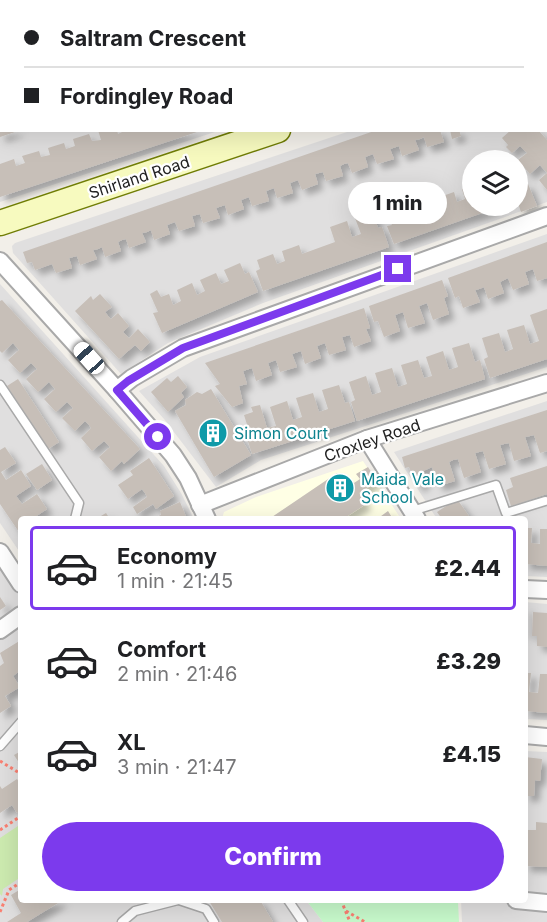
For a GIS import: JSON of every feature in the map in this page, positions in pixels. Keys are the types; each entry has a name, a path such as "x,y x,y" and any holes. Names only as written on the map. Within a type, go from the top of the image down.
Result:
{"street":[{"name":"Shirland Road","path":"0,224 272,132"},
{"path":"117,390 183,348 547,216"},
{"path":"0,261 173,455 188,478 203,512"},
{"name":"Croxley Road","path":"203,512 367,439 547,384"},
{"path":"367,439 414,515"},
{"path":"0,552 15,563"},
{"path":"528,589 547,590"},
{"path":"0,630 18,617"},
{"path":"528,735 547,737"},
{"path":"528,901 547,903"}],"lane":[{"path":"0,386 79,502 76,516"},
{"path":"414,515 496,485 506,513 545,501"},
{"path":"0,746 18,725"},
{"path":"122,922 135,911 167,903"},
{"path":"188,903 206,909 214,922"},
{"path":"290,903 303,922"}],"path":[{"path":"0,761 18,772"},
{"path":"0,830 18,818"},
{"path":"0,912 9,890 18,884"},
{"path":"0,898 4,902"},
{"path":"342,903 350,922"},
{"path":"346,911 365,922"}],"shaded area":[{"path":"0,132 215,132 0,202"},
{"path":"347,132 547,132 547,202 528,209 528,150 462,150 462,216 508,216 263,303 168,343 121,374 13,253 12,246 15,243"},
{"path":"547,234 547,367 261,460 216,487 164,419 139,391 200,357"},
{"path":"0,284 164,466 192,516 18,516 18,550 0,523"},
{"path":"547,401 547,577 528,576 528,516 435,516 394,452"},
{"name":"Maida Vale School","path":"363,461 399,516 223,516 224,512 256,497"},
{"path":"0,564 18,591 18,903 308,903 323,922 0,922"},
{"path":"528,602 547,604 547,720 528,719"},
{"path":"528,751 547,752 547,922 462,922 461,903 528,903"}],"green space":[{"path":"18,826 18,879 3,889 2,896 0,894 0,838"},
{"path":"308,903 458,903 459,922 323,922"}],"building":[{"path":"0,132 15,132 0,137"},
{"path":"99,132 118,132 118,134 122,132 197,132 0,197 0,164 14,159 16,166 25,163 22,156 39,151 41,157 50,155 48,148 64,143 66,149 75,146 73,139 89,134 92,141 101,140"},
{"path":"371,132 441,132 444,142 427,147 424,137 415,140 419,150 402,156 399,146 390,149 394,159 377,164 373,154 365,157 368,167 352,173 348,163 344,164 340,166 343,176 326,181 323,172 315,174 318,184 302,190 298,180 290,183 293,193 277,198 274,188 266,191 269,201 252,206 249,197 241,200 244,209 228,215 225,205 216,208 220,218 203,223 200,214 192,216 195,226 179,231 175,222 167,225 170,234 154,240 151,230 142,233 146,242 129,248 126,239 122,240 118,242 121,251 105,257 102,247 93,250 97,259 80,265 77,256 69,258 72,268 56,273 52,264 35,270 32,262 27,263 23,252"},
{"path":"450,132 460,132 461,136 452,139"},
{"path":"509,132 540,132 547,140 547,173 540,165 530,174 528,150 520,146 515,150 509,150 506,147 508,145 502,138"},
{"path":"547,173 547,190 539,180"},
{"path":"528,184 537,206 528,209"},
{"path":"454,192 457,202 462,200 462,216 474,216 394,244 387,226 392,225 388,216 404,210 408,219 412,218 416,216 413,207 429,201 432,210 441,207 437,198"},
{"path":"373,212 378,228 382,227 389,247 263,291 256,271 260,269 257,260 273,254 277,264 285,261 282,251 299,245 302,254 335,242 330,227 347,221 352,237 361,234 355,218"},
{"path":"547,242 547,278 537,281 533,269 525,272 529,284 513,290 508,278 500,282 504,293 488,299 484,287 475,290 480,302 463,308 459,296 455,298 448,278"},
{"path":"240,263 245,274 249,272 258,292 162,333 153,313 158,312 150,294 157,290 161,297 169,294 173,305 181,301 177,290 192,283 197,295 205,291 200,280 216,273 221,284 229,281 224,270"},
{"path":"442,280 448,296 444,298 449,314 433,320 427,303 419,306 425,323 408,328 403,312 395,315 400,331 384,337 378,321 374,322 369,306"},
{"path":"100,294 112,307 105,312 108,316 111,319 118,313 129,326 123,332 129,338 138,329 150,342 141,351 135,345 119,359 75,311 91,296 93,300"},
{"path":"2,300 140,449 124,464 122,461 111,471 99,457 110,447 104,441 92,451 81,438 91,428 89,425 85,421 75,431 62,418 73,408 67,402 56,412 44,399 55,389 49,382 38,392 26,379 37,369 31,363 20,373 8,360 19,350 13,343 2,353 0,351 0,301"},
{"path":"364,308 370,328 366,329 371,341 354,347 350,335 342,337 346,350 329,355 325,343 317,346 321,358 305,364 301,351 292,354 297,367 280,372 276,360 268,363 272,375 256,381 252,368 243,371 247,384 239,386 243,403 232,407 215,386 220,384 205,363"},
{"path":"547,309 547,359 490,378 484,359 488,357 482,338 499,333 505,352 513,349 507,330 524,325 530,344 539,341 530,315"},
{"path":"469,343 475,362 480,360 485,379 357,421 351,402 355,400 349,382 366,376 372,395 381,392 375,373 392,368 398,387 407,384 401,365 418,360 424,378 432,376 426,357 443,351 449,370 458,367 452,348"},
{"path":"178,376 187,387 181,393 184,397 168,412 151,392 167,378 171,382"},
{"path":"18,379 59,442 48,449 7,386"},
{"path":"339,385 345,403 349,402 355,421 252,454 246,435 250,434 244,415 253,412 251,407 260,405 267,428 276,426 270,407 287,401 293,420 302,417 296,398 313,393 319,412 328,409 322,390"},
{"name":"Simon Court","path":"211,389 251,455 214,477 175,411 186,405 185,400 197,392 202,394"},
{"path":"547,410 547,451 540,453 534,435 525,437 531,456 514,461 509,443 500,445 506,464 489,469 483,451 475,453 481,472 464,478 458,459 453,460 449,462 455,481 438,486 432,467 423,471 426,477 422,485 418,487 409,467 405,468 402,457"},
{"path":"5,447 16,463 1,472 6,480 21,470 31,486 16,496 22,504 37,494 47,509 36,516 18,516 18,531 0,504 0,450"},
{"path":"149,458 174,496 156,509 153,504 137,514 133,507 147,497 145,493 142,489 128,499 118,485 133,475 130,471"},
{"path":"42,464 52,480 37,490 26,474"},
{"path":"547,466 547,494 511,506 506,490 513,487 510,478"},
{"name":"Maida Vale School","path":"368,467 377,481 359,493 366,504 348,516 273,516 337,473 344,484 351,479 354,483 360,479 356,474"},
{"path":"457,499 469,516 440,516 437,512"},
{"path":"180,502 186,516 158,516 161,515 160,511"},
{"path":"388,511 391,516 381,516"},
{"path":"528,528 532,528 531,543 540,544 540,529 547,529 547,566 528,564"},
{"path":"0,597 6,606 0,610"},
{"path":"533,612 547,613 547,647 537,646 537,636 532,636"},
{"path":"18,642 18,672 13,676 18,688 5,696 11,706 0,713 0,666 4,663 0,653"},
{"path":"528,673 531,673 529,692 538,693 540,674 547,674 547,713 528,711"},
{"path":"528,757 542,759 540,781 535,780 534,796 528,796"},
{"path":"18,780 17,813 12,805 0,813 0,786 2,789"},
{"path":"536,822 547,823 547,867 528,866 528,830 536,830"},
{"path":"18,891 18,903 58,903 27,922 7,922 21,913 11,895"},
{"path":"210,903 262,903 273,922 222,922"}],"place":[{"name":"Simon Court","path":"213,433"},
{"name":"Maida Vale School","path":"340,488"}],"route":[{"path":"158,437 117,390 128,381 183,348 398,269"}]}
